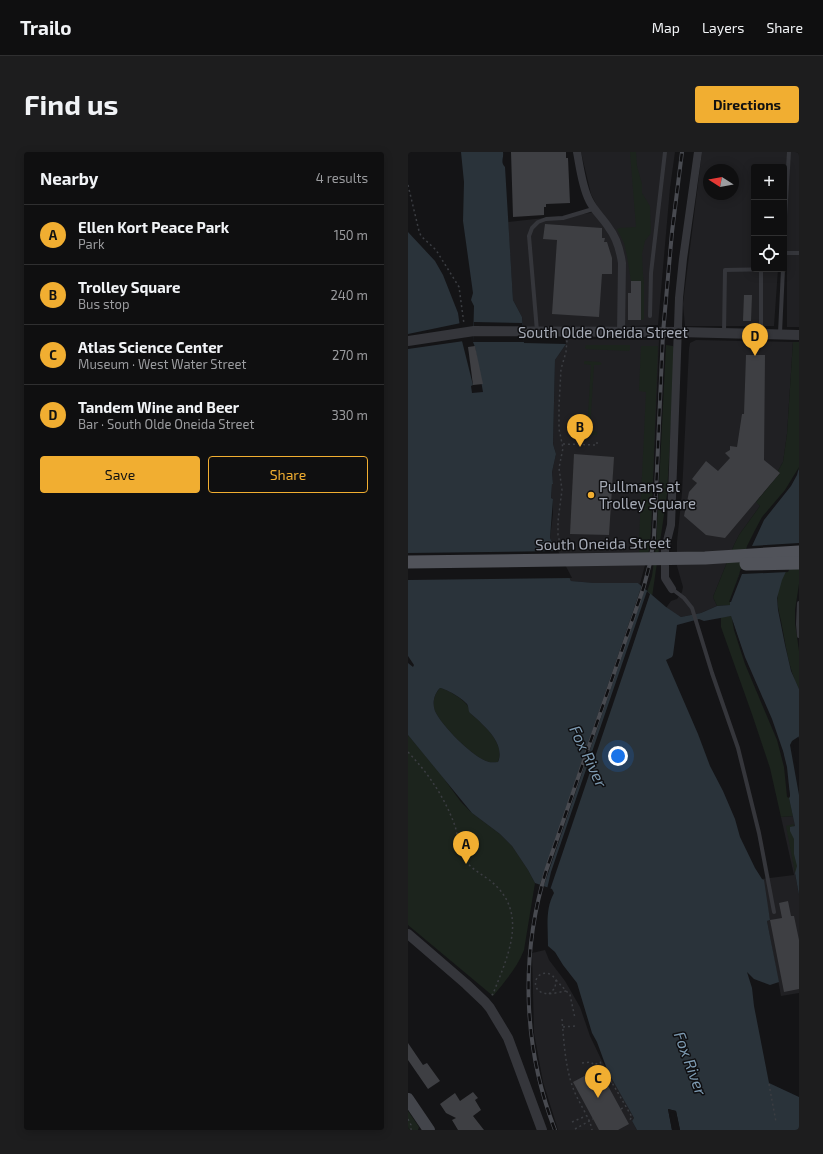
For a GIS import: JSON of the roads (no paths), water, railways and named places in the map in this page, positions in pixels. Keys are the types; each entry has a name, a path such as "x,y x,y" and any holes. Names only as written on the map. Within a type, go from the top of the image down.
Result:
{"main road":[{"name":"South Oneida Street","path":"408,562 705,558 799,552"},
{"name":"South Oneida Street","path":"408,571 799,563"},
{"path":"408,1100 429,1130"}],"street":[{"path":"577,152 586,194 594,209 610,228 620,253 622,263 621,332"},
{"path":"672,589 665,578 665,548 671,525 679,298 682,259 698,152"},
{"name":"South Olde Oneida Street","path":"408,342 463,328 474,331 679,332 799,335"},
{"path":"408,934 485,1002 499,1022 508,1038 542,1130"}],"lane":[{"path":"650,316 650,273 665,152"},
{"path":"786,200 789,152"},
{"path":"537,332 530,236 532,228 538,222 563,218 594,209"},
{"path":"787,253 799,253"},
{"path":"724,333 725,270 751,270"},
{"path":"761,272 761,334"},
{"path":"780,334 783,272"},
{"path":"672,589 684,598 692,608 738,748 759,833 774,912"},
{"path":"799,603 799,636"}],"water":[{"name":"Fox River","path":"461,152 503,152 502,162 505,167 513,300 522,317 524,343 566,344 555,360 553,444 556,454 552,472 553,484 551,498 553,499 550,538 571,581 594,583 638,583 666,607 681,617 701,613 717,606 730,605 750,543 763,519 786,491 799,469 799,544 782,580 777,598 778,610 791,671 799,689 799,736 791,744 799,791 799,895 795,873 797,866 794,854 794,839 790,831 790,827 795,826 789,798 790,796 783,752 745,659 731,616 704,621 699,619 677,625 673,655 666,660 710,766 735,819 740,837 755,868 764,880 770,920 767,921 779,982 770,985 754,979 747,972 752,988 754,1006 769,1083 799,1097 799,1130 680,1130 676,1111 668,1109 672,1130 637,1130 632,1121 634,1118 608,1072 597,1042 592,1033 577,983 555,952 548,946 548,912 554,893 552,889 535,883 512,846 500,834 472,813 408,735 408,663 413,667 414,665 408,656 408,232 435,261 443,275 458,313 462,341 473,385 471,386 472,393 483,392 473,342 474,306 471,300 473,293 463,221 464,182","holes":["440,688 455,694 465,702 468,705 470,713 490,732 498,746 498,762 489,762 480,758 450,732 435,711 434,705 436,693"]}],"railway":[{"path":"555,1130 544,1099 536,1066 531,1034 529,968 532,936 546,871 644,586 650,563 654,537 663,333 672,232 682,152"}],"place":[{"name":"Tandem Wine and Beer","path":"755,356"},
{"name":"Trolley Square","path":"580,447"},
{"name":"Pullmans at Trolley Square","path":"591,495"},
{"name":"Ellen Kort Peace Park","path":"466,864"},
{"name":"Atlas Science Center","path":"598,1098"}]}
